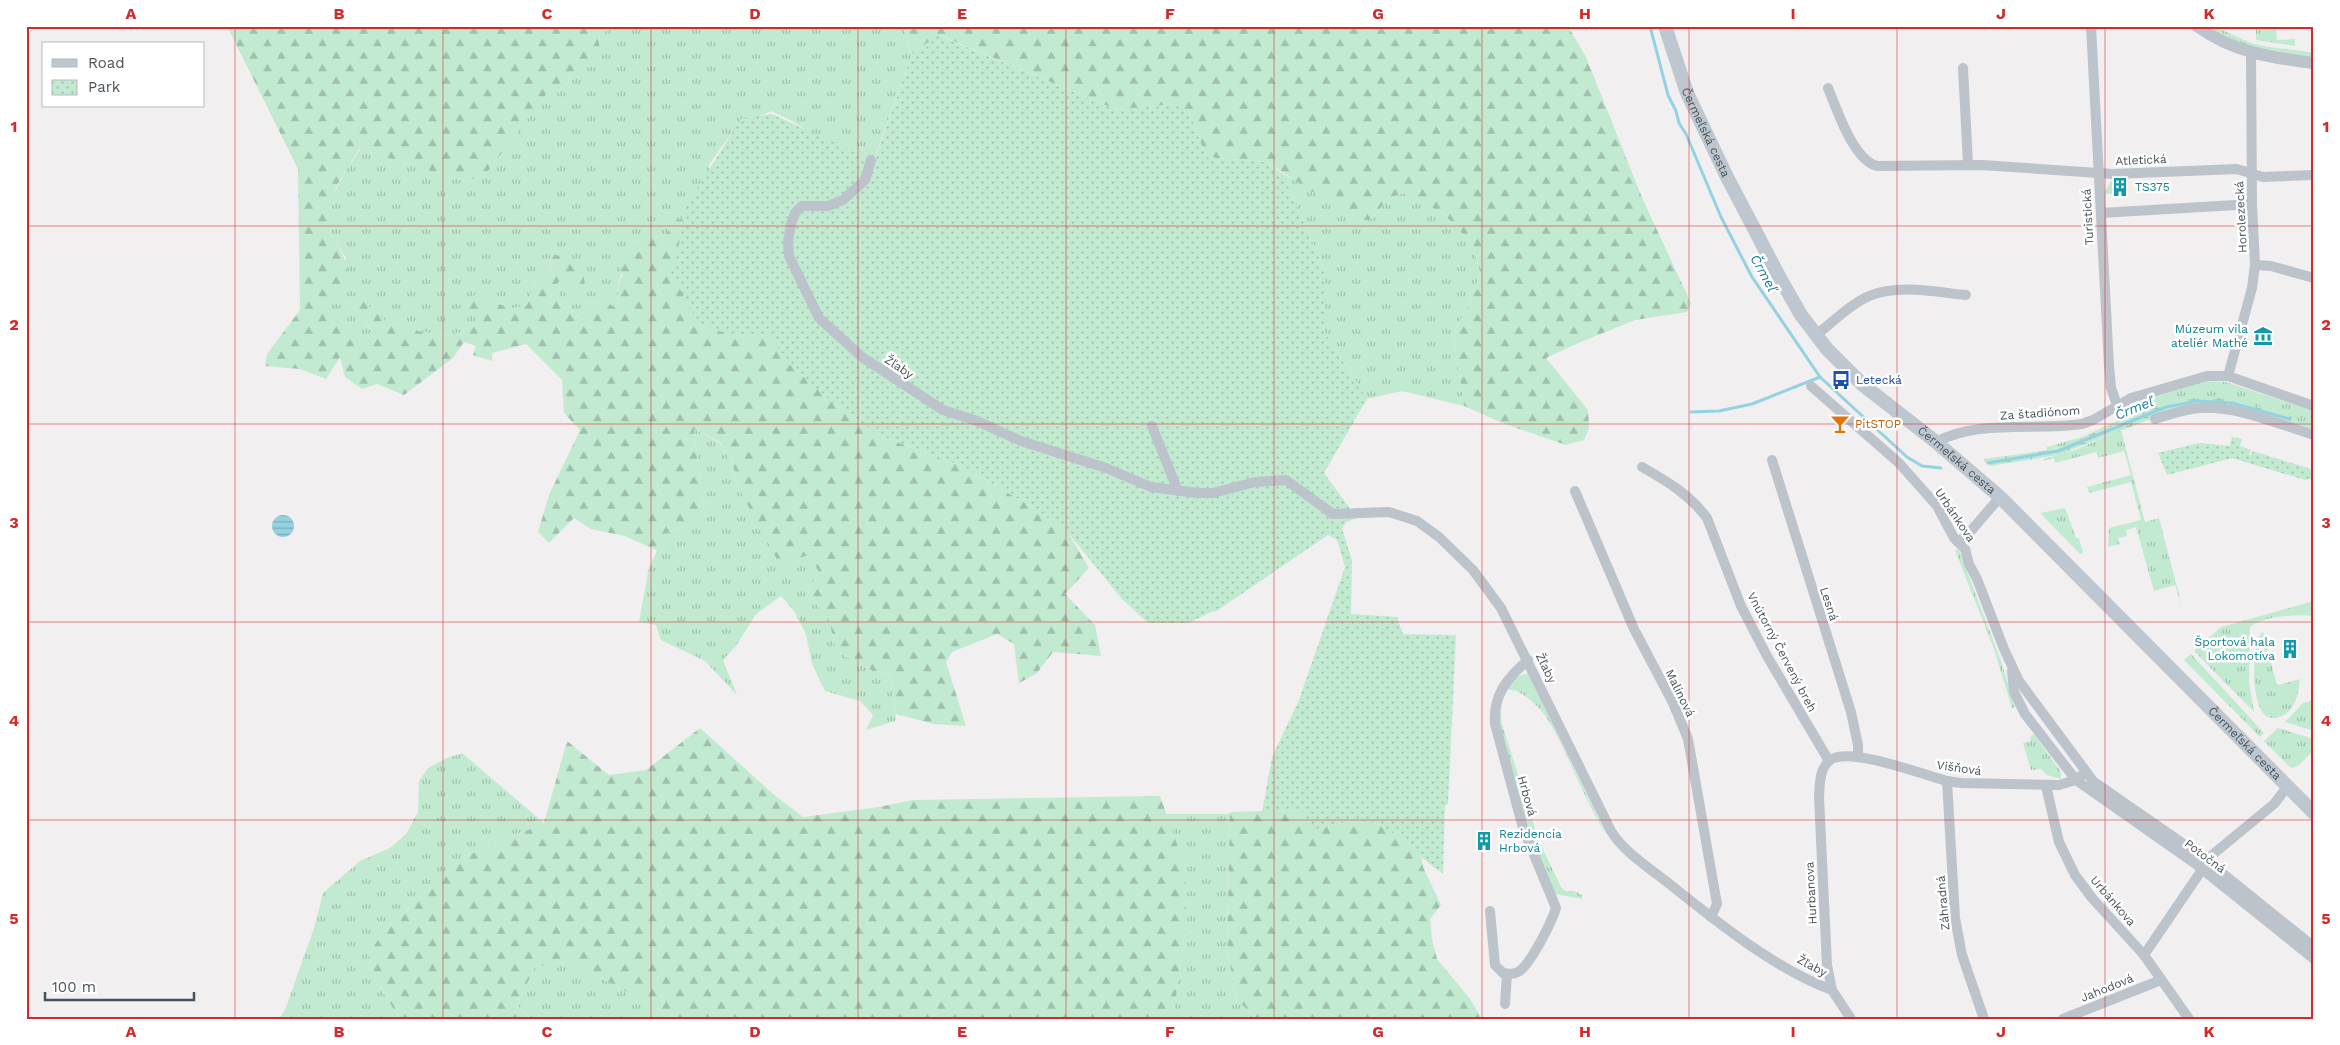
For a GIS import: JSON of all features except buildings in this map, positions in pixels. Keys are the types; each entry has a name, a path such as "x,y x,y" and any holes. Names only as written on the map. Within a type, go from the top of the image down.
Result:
{"main road":[{"name":"Čermeľská cesta","path":"1665,26 1687,93 1726,175 1781,280 1816,335 1848,372 1936,442 2000,497 2314,813"}],"street":[{"name":"Turistická","path":"2091,26 2111,388 2117,405"},
{"path":"2197,26 2221,42 2251,53 2314,63"},
{"name":"Horolezecká","path":"2228,376 2252,288 2255,265 2251,172 2251,53"},
{"path":"1963,68 1968,164"},
{"name":"Atletická","path":"1828,88 1854,146 1863,159 1871,165 1883,167 1968,164 2112,174 2237,169 2263,177 2314,175"},
{"name":"Žľaby","path":"870,160 866,180 843,200 828,206 802,206 795,213 788,242 789,256 819,318 862,357 942,410 978,421 1021,441 1106,468 1151,487 1213,493 1255,482 1286,480 1333,514 1389,512 1417,521 1453,549 1483,582 1501,608 1614,836 1657,874 1711,917 1764,954 1815,984 1832,990"},
{"path":"2101,213 2252,204"},
{"path":"2255,265 2271,266 2314,278"},
{"path":"1816,335 1857,303 1880,293 1900,291 1966,295"},
{"name":"Za štadiónom","path":"1936,442 1949,435 1974,430 2082,424 2093,420 2131,398 2185,380 2207,376 2228,376 2314,406"},
{"name":"Urbánkova","path":"1812,386 1899,463 1937,506 1958,542 1965,549 1969,564 1977,579 2012,668 2025,691 2086,772"},
{"path":"2155,418 2188,409 2213,408 2247,414 2314,435"},
{"path":"1152,426 1178,491"},
{"name":"Lesná","path":"1772,460 1851,712 1858,745 1858,756"},
{"name":"Vnútorný Červený breh","path":"1642,467 1678,488 1708,518 1741,606 1767,656 1829,761"},
{"name":"Malinová","path":"1575,491 1634,629 1673,703 1688,739 1717,904 1711,917"},
{"path":"1958,542 1970,532 2000,497"},
{"name":"Hrbová","path":"1507,974 1518,972 1524,968 1556,908 1523,828 1495,724 1494,710 1499,694 1513,673 1528,660"},
{"name":"Urbánkova","path":"2012,668 2014,692 2022,709 2076,780"},
{"name":"Višňová","path":"1829,761 1836,757 1858,756 1947,781 2046,786 2066,784 2076,780 2086,772"},
{"name":"Hurbanova","path":"1829,761 1820,778 1827,965 1832,990 1851,1019"},
{"name":"Potočná","path":"2086,772 2100,787 2314,947"},
{"name":"Potočná","path":"2076,780 2205,866 2314,959"},
{"name":"Záhradná","path":"1947,781 1955,918 1962,956 1984,1019"},
{"name":"Urbánkova","path":"2046,786 2059,842 2072,871 2092,898 2144,955 2189,1019"},
{"path":"2144,955 2216,851 2274,804 2287,787"},
{"path":"1490,911 1494,961 1498,969 1507,974 1505,1004"},
{"name":"Jahodová","path":"2063,1019 2161,980"}],"green space":[{"path":"227,26 611,26 598,39 600,50 593,66 575,70 558,91 550,89 488,171 467,182 359,149 337,185 325,227 342,253 347,271 347,280 343,289 332,300 321,306 365,338 372,330 356,309 363,301 391,325 406,321 418,331 448,336 469,330 483,322 479,316 466,311 465,302 476,294 511,309 527,305 536,279 551,274 550,253 582,263 585,285 558,282 559,303 577,317 598,300 616,307 619,301 617,287 623,274 616,259 633,242 666,234 676,219 688,221 784,273 789,363 832,402 876,434 964,467 1034,508 1069,534 1089,568 1065,594 1095,625 1101,656 1053,652 1036,674 1019,683 1014,644 997,634 952,652 946,662 966,726 934,724 896,714 889,673 873,671 836,651 829,620 807,591 819,573 810,555 779,563 738,487 733,465 720,442 694,429 705,519 666,533 658,551 625,536 591,529 574,518 549,543 538,532 549,495 580,430 564,413 562,380 526,344 492,353 492,361 473,355 476,346 464,342 453,358 404,395 377,384 362,389 345,377 340,357 326,379 300,369 265,366 267,354 300,310 298,169"},
{"path":"611,26 903,26 912,54 873,162 845,154 792,121 771,111 739,125 709,165 709,176 688,221 666,234 633,242 617,287 619,301 616,307 598,300 577,317 559,303 558,281 550,253 551,274 536,279 527,305 511,309 475,294 479,316 484,322 469,330 448,336 418,331 406,321 391,325 357,309 372,331 365,338 321,306 335,297 346,258 325,227 327,215 338,186 360,149 467,182 488,171 550,88 558,91 598,39"},
{"path":"903,26 1568,26 1586,57 1643,200 1691,303 1687,312 1635,320 1546,358 1588,410 1589,428 1584,440 1566,445 1505,424 1464,406 1453,334 1471,301 1480,272 1473,245 1444,214 1404,193 1388,198 1372,219 1358,221 1267,162 1206,157 1189,112 1176,104 1117,110 939,35 912,54"},
{"path":"2207,26 2218,28 2255,44 2314,53 2314,57 2266,51 2239,43"},
{"path":"2256,26 2276,26 2277,40 2295,39 2295,46 2256,40"},
{"path":"938,35 1117,110 1176,104 1189,112 1206,157 1267,162 1283,174 1325,271 1325,333 1367,399 1324,473 1357,518 1346,522 1342,529 1352,560 1351,614 1397,617 1403,634 1456,635 1448,804 1445,805 1443,873 1432,866 1400,838 1378,824 1365,821 1351,821 1313,831 1302,810 1262,812 1272,757 1299,700 1345,567 1337,540 1328,535 1215,612 1213,611 1189,623 1148,623 1122,599 1069,534 1034,508 964,467 876,434 832,402 789,364 771,337 726,334 698,322 669,269 675,266 686,206 741,119 772,114 874,161 912,54"},
{"path":"1283,174 1372,219 1388,198 1404,193 1444,214 1473,245 1480,272 1471,301 1453,334 1464,406 1402,391 1367,399 1325,333 1325,271"},
{"path":"2127,180 2126,193 2104,194 2111,181"},
{"path":"2207,381 2226,382 2314,411 2314,432 2261,415 2170,411 2128,428 2046,451 2047,447 2082,437 2123,418 2120,411 2148,397"},
{"path":"2208,396 2240,401 2292,416 2289,423 2254,413 2170,411 2058,455 1990,466 1983,459 2056,449 2164,403"},
{"path":"694,429 720,443 733,465 738,487 810,555 819,573 807,591 829,620 836,651 873,671 889,673 896,714 895,721 866,730 873,715 860,701 825,691 812,664 806,634 794,611 781,596 756,614 736,646 723,660 737,695 705,661 661,640 656,625 639,622 649,567 666,533 705,519"},
{"path":"2121,430 2145,522 2159,518 2182,606 2175,585 2154,591 2136,527 2126,530 2127,536 2118,538 2120,544 2108,547 2109,528 2141,520 2131,482 2089,493 2087,487 2131,475 2124,451 2098,458 2096,452 2055,463 2054,458 2043,461 2044,459 2075,450"},
{"path":"2232,437 2242,439 2240,446 2251,450 2249,455 2253,451 2314,470 2314,478 2305,480 2232,458 2167,475 2158,453 2199,443 2230,446"},
{"path":"2065,508 2076,538 2079,538 2083,553 2080,554 2040,513"},
{"path":"1955,550 1959,550 2001,661 2015,707 2012,708 1994,649"},
{"path":"2314,601 2314,616 2299,615 2272,618 2263,620 2250,627 2249,682 2254,712 2194,651 2221,627"},
{"path":"2263,631 2276,682 2279,685 2300,679 2293,706 2284,715 2275,718 2267,717 2264,714 2257,698 2255,686 2256,648"},
{"path":"2191,654 2264,733 2260,737 2184,660"},
{"path":"1528,674 1606,834 1545,715 1524,695 1507,690 1500,704 1502,724 1539,841 1561,887 1565,891 1574,891 1582,895 1582,899 1555,894 1524,823 1517,786 1503,747 1497,710 1500,698 1506,687 1513,680"},
{"path":"2314,700 2314,731 2285,722 2303,703"},
{"path":"700,728 773,794 803,817 879,807 912,800 1160,796 1186,869 1186,925 1173,1019 676,1019 570,961 535,967 517,1005 531,1019 401,1019 381,988 369,954 381,935 462,858 544,823 567,741 609,775 646,770"},
{"path":"2278,728 2314,739 2314,750 2298,766 2291,768 2264,741"},
{"path":"2034,734 2061,772 2061,779 2047,775 2041,769 2031,770 2023,743 2031,741 2030,737"},
{"path":"462,753 544,823 462,858 381,935 369,954 381,988 401,1019 279,1019 285,1010 314,928 323,893 360,861 390,848 406,834 418,812 419,781 428,768"},
{"path":"1303,810 1313,831 1351,821 1371,822 1389,830 1421,855 1423,867 1441,905 1430,919 1437,959 1470,999 1482,1019 1257,1019 1235,998 1227,942 1230,812"},
{"path":"1166,814 1230,814 1227,942 1235,998 1257,1019 1173,1019 1186,925 1186,869"},
{"path":"570,961 676,1019 531,1019 517,1005 535,967"}],"water":[{"path":"283,515 291,518 294,526 291,534 283,537 275,534 272,526 275,518"}],"waterway":[{"name":"Črmeľ","path":"1650,26 1668,95 1676,111 1679,123 1686,134 1721,217 1752,277 1820,377 1907,457 1922,466 1941,468"},
{"path":"1691,412 1719,411 1752,404 1820,377"},
{"name":"Črmeľ","path":"1988,463 2058,451 2166,407 2198,401 2232,403 2290,419"}],"place":[{"name":"TS375","path":"2120,187"},
{"name":"Múzeum vila ateliér Mathé","path":"2263,336"},
{"name":"Letecká","path":"1841,380"},
{"name":"PitSTOP","path":"1840,424"},
{"name":"Športová hala Lokomotíva","path":"2290,649"},
{"name":"Rezidencia Hrbová","path":"1484,841"}]}
